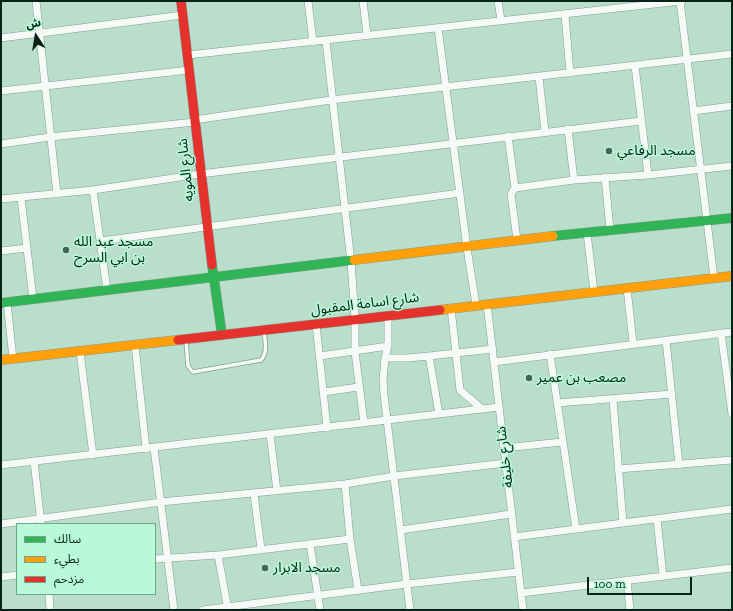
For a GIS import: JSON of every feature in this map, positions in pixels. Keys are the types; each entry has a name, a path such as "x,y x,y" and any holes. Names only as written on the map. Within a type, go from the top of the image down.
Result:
{"street":[{"path":"36,1 57,194"},
{"name":"شارع المويه","path":"181,1 206,227 222,335"},
{"path":"308,1 313,42"},
{"path":"363,1 366,35"},
{"path":"498,1 501,20"},
{"path":"188,55 326,41 501,20 565,15 652,3 681,1 714,278"},
{"path":"1,38 183,15"},
{"path":"565,15 570,73"},
{"path":"438,28 445,88 476,305"},
{"path":"326,41 331,100 351,262 355,318 355,352 358,387 364,423"},
{"path":"1,144 195,121 331,100 540,78 570,73 732,54"},
{"path":"635,66 648,175"},
{"path":"1,91 189,70"},
{"path":"540,78 545,132"},
{"path":"693,111 732,106"},
{"path":"1,199 93,190 200,174 564,129 641,121"},
{"path":"564,129 574,180"},
{"path":"508,136 515,188 511,194 517,240"},
{"path":"515,188 574,180 648,175 732,166"},
{"path":"605,177 610,230"},
{"path":"93,190 107,290"},
{"path":"101,241 460,192"},
{"path":"21,198 33,299"},
{"path":"13,359 4,303 467,248 517,240 732,218"},
{"path":"587,233 594,292"},
{"path":"1,251 27,248"},
{"name":"شارع اسامة المقبول","path":"1,360 186,340 355,318 388,316 732,276"},
{"path":"627,288 633,343"},
{"name":"شارع خليفة","path":"487,304 522,610"},
{"path":"451,308 460,390 482,409"},
{"path":"388,316 388,346 385,358 383,380 410,610"},
{"path":"316,324 327,428"},
{"path":"494,362 633,343 732,332"},
{"path":"721,333 731,396 732,414"},
{"path":"666,340 679,465"},
{"path":"135,345 150,449 161,502 174,610"},
{"path":"320,356 388,346"},
{"path":"385,358 407,358 492,349"},
{"path":"80,352 93,455"},
{"path":"550,354 576,529"},
{"path":"429,356 439,414"},
{"path":"324,392 358,387"},
{"path":"557,403 613,400 672,394"},
{"path":"613,400 623,523"},
{"path":"1,465 150,449 499,407"},
{"path":"270,434 277,491"},
{"path":"504,448 562,442"},
{"path":"618,469 732,460"},
{"path":"34,461 41,521"},
{"path":"1,524 41,521 161,502 345,484 394,476 506,463"},
{"path":"345,484 350,539 358,590"},
{"path":"254,494 261,549"},
{"path":"514,537 732,509"},
{"path":"401,530 512,514"},
{"path":"657,519 663,576"},
{"path":"156,559 218,555 350,539"},
{"path":"310,544 320,610"},
{"path":"218,555 228,608"},
{"path":"520,593 732,568"},
{"path":"203,610 407,584 518,572"},
{"path":"1,577 16,575"},
{"path":"627,580 630,610"},
{"path":"49,595 50,610"}],"lane":[{"path":"186,340 188,366 192,372 261,360 265,356 266,350 264,330"}],"path":[{"path":"513,175 524,167 564,129"}],"traffic: fast":[{"path":"553,236 732,218"},
{"path":"1,303 354,260"},
{"path":"212,265 222,335"}],"traffic: slow":[{"path":"354,260 553,236"},
{"path":"440,310 732,276"},
{"path":"1,360 178,340"}],"traffic: jam":[{"path":"181,1 212,265"},
{"path":"178,340 440,310"}],"place":[{"name":"مسجد الرفاعي","path":"609,151"},
{"name":"مسجد عبد الله بن ابي السرح","path":"66,250"},
{"name":"مصعب بن عمير","path":"529,378"},
{"name":"مسجد الابرار","path":"265,568"}]}
